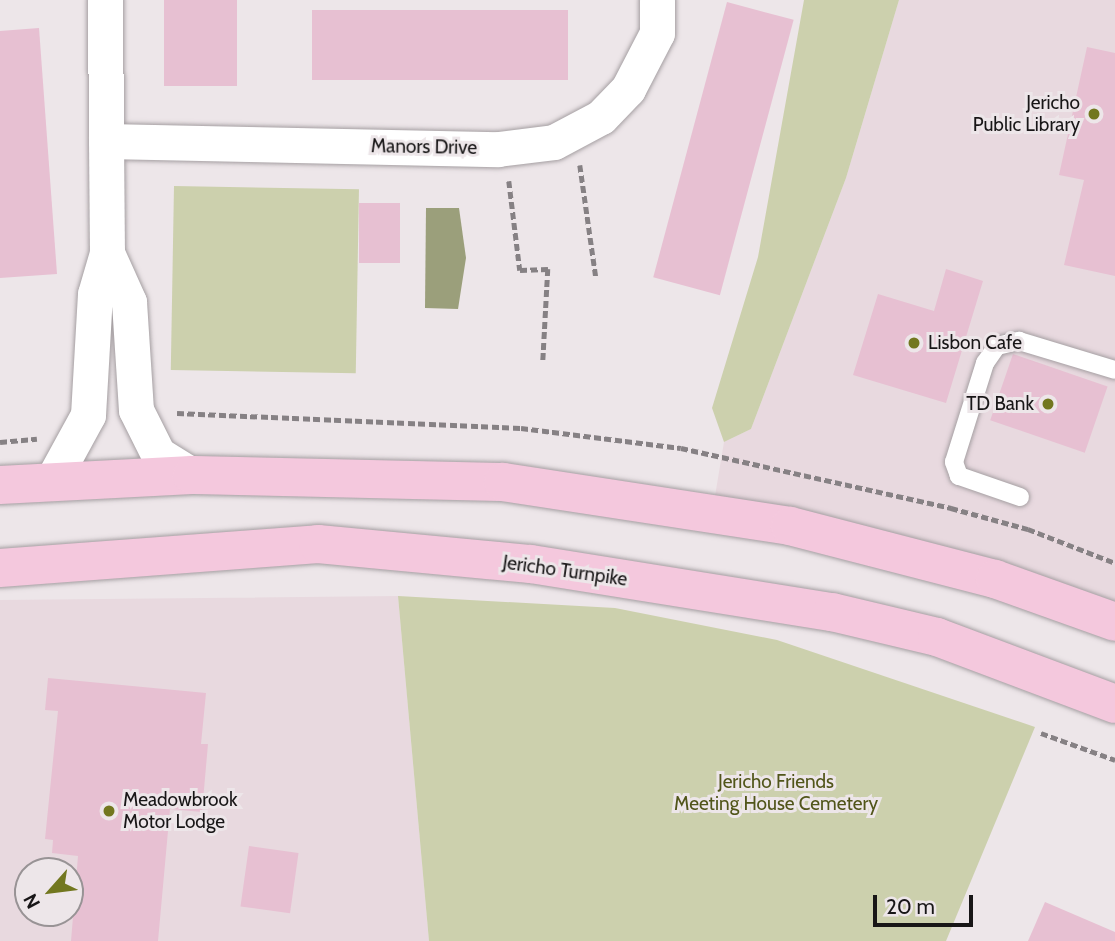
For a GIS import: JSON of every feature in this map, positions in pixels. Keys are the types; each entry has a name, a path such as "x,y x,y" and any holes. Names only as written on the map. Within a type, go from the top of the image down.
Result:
{"main road":[{"path":"0,485 53,479 192,475 503,482 738,515 995,579 1115,622"},
{"name":"Jericho Turnpike","path":"0,568 318,544 531,564 832,612 923,634 1115,704"}],"street":[{"path":"53,479 88,415 95,294 107,253 104,0"},
{"name":"Manors Drive","path":"106,141 498,149 554,142 601,117 628,89 657,33 657,0"},
{"path":"107,253 129,302 136,410 158,454 192,475"}],"lane":[{"path":"1020,497 960,477 954,462 985,363 997,346 1019,341 1115,370"}],"path":[{"path":"508,175 520,270 548,269 543,361"},
{"path":"172,412 200,417 281,415 521,428 681,448 951,508 1028,530 1115,563"},
{"path":"0,442 47,438"},
{"path":"1041,733 1115,760"}],"shaded area":[{"path":"899,0 1115,0 1115,602 715,496 724,442 751,429 846,178"},
{"path":"426,208 459,208 466,258 458,309 425,308"},
{"path":"398,596 429,941 0,941 0,600"}],"green space":[{"path":"804,0 899,0 846,178 751,429 724,442 712,408 758,257"},
{"path":"174,186 359,189 356,373 171,370"},
{"name":"Jericho Friends Meeting House Cemetery","path":"398,596 615,608 777,640 1035,727 946,941 429,941"}],"building":[{"path":"164,0 237,0 237,86 164,86"},
{"path":"727,2 794,20 720,295 653,277"},
{"path":"312,10 568,10 568,80 312,80"},
{"path":"39,28 57,274 0,278 0,31"},
{"name":"Jericho Public Library","path":"1087,47 1115,53 1115,276 1064,265 1084,180 1059,175"},
{"path":"359,203 400,203 400,263 359,263"},
{"name":"Lisbon Cafe","path":"946,269 983,281 946,403 853,375 878,294 934,311"},
{"name":"TD Bank","path":"1013,354 1108,387 1085,453 990,420"},
{"name":"Meadowbrook Motor Lodge","path":"48,678 206,693 201,744 208,744 202,812 170,809 158,941 71,941 72,927 84,927 84,857 52,853 53,840 45,839 58,711 45,710"},
{"path":"249,846 299,853 290,913 241,906"},
{"path":"1045,902 1115,932 1115,941 1028,941"}],"place":[{"name":"Jericho Public Library","path":"1094,114"},
{"name":"Lisbon Cafe","path":"914,343"},
{"name":"TD Bank","path":"1048,404"},
{"name":"Meadowbrook Motor Lodge","path":"109,811"}]}
